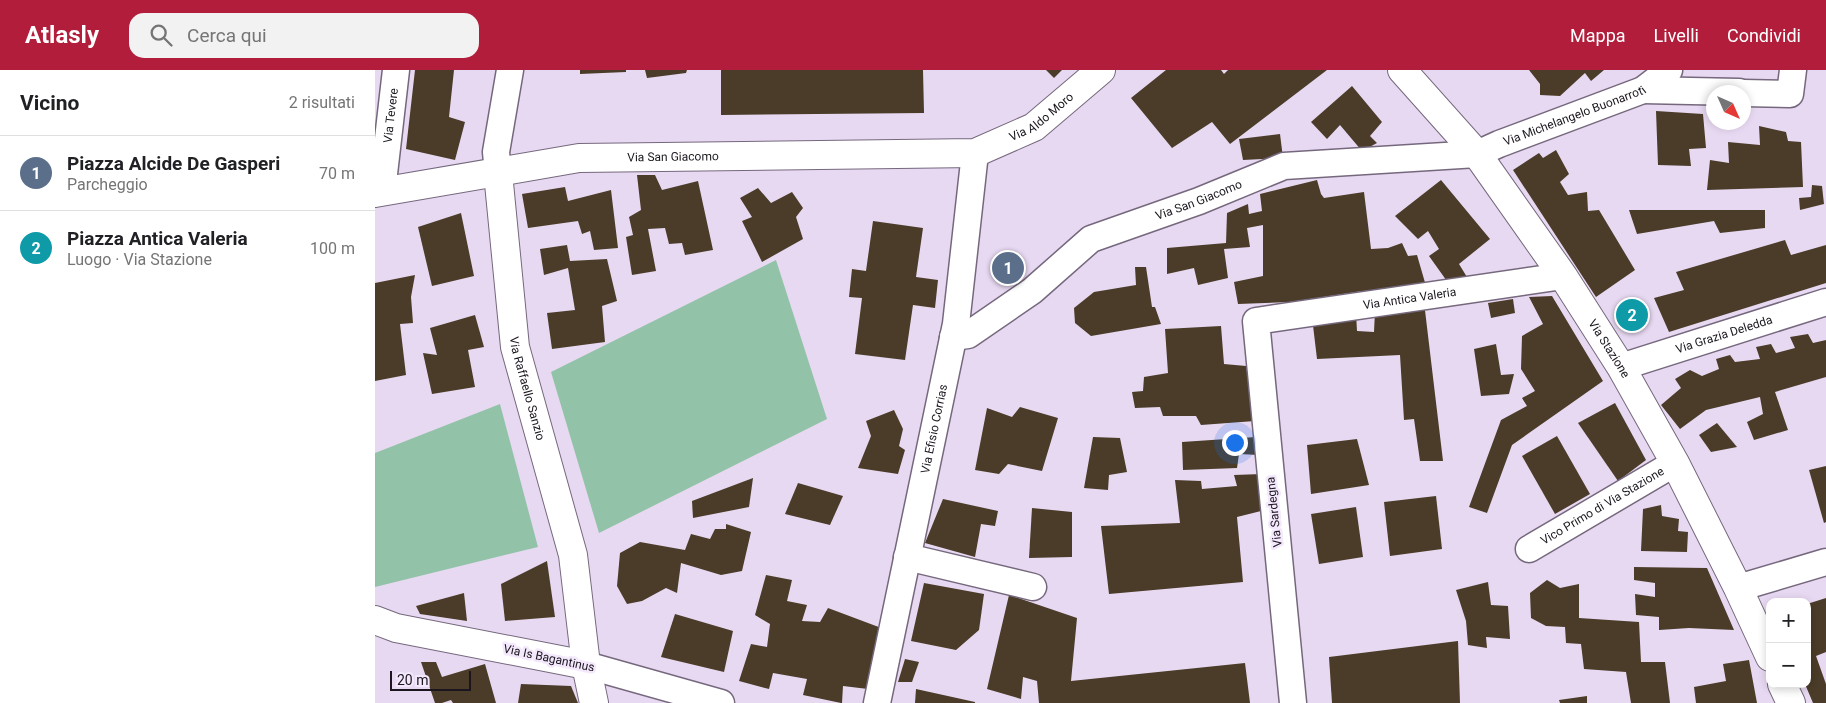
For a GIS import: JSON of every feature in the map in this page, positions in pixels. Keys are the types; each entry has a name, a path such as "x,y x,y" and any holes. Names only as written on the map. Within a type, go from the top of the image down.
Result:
{"street":[{"name":"Via Tevere","path":"379,192 396,70"},
{"name":"Via Raffaello Sanzio","path":"510,70 496,152 515,347 573,555 586,665 594,703"},
{"name":"Via Aldo Moro","path":"975,153 1034,127 1101,70"},
{"name":"Via Stazione","path":"1402,70 1477,154 1563,276 1621,367 1675,463 1766,648"},
{"name":"Via Michelangelo Buonarroti","path":"1477,154 1643,90 1669,70"},
{"path":"1751,93 1790,94 1793,70"},
{"path":"1643,90 1706,91"},
{"name":"Via San Giacomo","path":"379,192 579,158 975,153"},
{"name":"Via Efisio Corrias","path":"877,703 953,337 975,153"},
{"name":"Via San Giacomo","path":"953,337 968,334 1032,291 1091,239 1199,200 1284,166 1477,154"},
{"name":"Via Antica Valeria","path":"1256,320 1563,276"},
{"name":"Via Grazia Deledda","path":"1621,367 1826,302"},
{"name":"Via Sardegna","path":"1256,320 1293,703"},
{"name":"Vico Primo di Via Stazione","path":"1529,549 1675,463"},
{"path":"907,557 1033,587"},
{"path":"1738,588 1826,562"},
{"name":"Via Is Bagantinus","path":"375,620 396,628 586,665 721,703"},
{"path":"1784,688 1791,703"}],"green space":[{"path":"776,260 827,419 599,533 551,372"},
{"path":"500,404 538,547 375,587 375,453"}],"building":[{"path":"415,70 454,70 449,117 465,122 455,160 406,149"},
{"path":"580,70 626,70 626,72 580,74"},
{"path":"645,70 687,70 686,73 647,78"},
{"path":"721,70 923,70 924,113 721,115"},
{"path":"1046,70 1062,70 1054,78"},
{"path":"1166,70 1221,70 1224,74 1228,70 1327,70 1230,144 1212,122 1172,148 1131,98"},
{"path":"1529,70 1604,70 1591,81 1585,73 1560,96 1540,95 1540,84"},
{"path":"1352,86 1382,122 1370,136 1377,143 1362,151 1340,125 1327,139 1311,122"},
{"path":"1656,111 1703,114 1706,148 1689,149 1691,166 1658,165"},
{"path":"1759,126 1786,132 1788,141 1801,142 1803,187 1707,190 1710,160 1729,163 1728,142 1760,145"},
{"path":"1280,134 1283,158 1243,160 1239,139"},
{"path":"1556,150 1569,174 1560,182 1568,195 1587,192 1588,211 1599,210 1635,270 1596,297 1513,170 1539,153 1543,158"},
{"path":"637,175 655,175 662,190 698,181 713,250 685,255 682,243 669,244 665,228 648,229 656,271 632,275 626,237 633,235 629,217 641,210"},
{"path":"1317,180 1324,198 1364,192 1371,249 1388,248 1402,243 1408,256 1417,255 1426,286 1363,291 1290,302 1238,304 1234,282 1263,276 1263,225 1247,228 1250,247 1224,249 1228,278 1198,285 1194,268 1167,274 1167,248 1226,243 1227,213 1248,204 1249,214 1262,211 1260,194"},
{"path":"1441,180 1490,239 1459,264 1470,282 1449,284 1429,256 1439,249 1428,231 1418,239 1395,216"},
{"path":"1812,185 1822,186 1824,204 1800,210 1799,198 1811,197"},
{"path":"565,187 568,201 611,190 618,248 594,250 590,231 582,234 578,221 528,228 522,194"},
{"path":"758,188 771,203 792,192 803,208 796,217 803,239 762,262 742,221 752,217 740,198"},
{"path":"1629,210 1765,210 1765,228 1720,233 1714,221 1637,234"},
{"path":"461,213 474,276 432,286 418,227"},
{"path":"873,221 923,228 916,277 938,280 935,308 913,305 905,360 855,354 862,298 849,297 852,269 866,271"},
{"path":"1785,240 1791,255 1826,245 1826,283 1669,332 1654,298 1684,290 1676,272"},
{"path":"567,245 570,261 607,259 617,301 602,306 605,342 552,349 547,313 575,310 568,268 544,275 540,249"},
{"path":"1135,267 1146,267 1152,307 1155,307 1161,324 1091,336 1075,323 1074,308 1094,292 1136,285"},
{"path":"415,275 411,297 413,323 400,324 406,375 375,381 375,283"},
{"path":"1552,296 1603,381 1512,445 1487,513 1469,507 1501,420 1527,406 1522,398 1535,391 1521,369 1522,336 1543,324 1529,297"},
{"path":"1513,299 1515,313 1491,318 1488,303"},
{"path":"1424,302 1443,461 1420,461 1414,419 1404,420 1400,355 1317,359 1312,317 1356,313 1357,331 1374,332 1375,311"},
{"path":"475,315 484,347 468,350 475,387 432,394 423,353 437,355 430,328"},
{"path":"1221,326 1224,364 1246,366 1255,421 1201,425 1196,416 1163,416 1160,407 1135,408 1132,392 1143,391 1144,377 1168,373 1165,329"},
{"path":"1808,334 1813,343 1826,340 1826,377 1775,392 1788,430 1754,440 1747,422 1763,414 1760,397 1706,410 1680,429 1661,405 1681,388 1675,379 1690,370 1702,376 1719,369 1716,359 1730,355 1735,362 1760,359 1756,347 1771,344 1776,353 1795,348 1790,337"},
{"path":"1496,344 1501,375 1514,374 1509,394 1481,396 1474,349"},
{"path":"1615,403 1646,460 1618,481 1578,423"},
{"path":"1020,407 1058,418 1042,471 1008,464 999,474 975,470 987,408 1012,417"},
{"path":"894,410 903,429 899,446 905,450 898,474 858,468 871,436 866,421"},
{"path":"1717,423 1737,447 1711,452 1699,435"},
{"path":"1557,436 1590,494 1555,514 1522,456"},
{"path":"1093,437 1120,438 1127,472 1109,475 1108,490 1084,488"},
{"path":"1256,437 1259,455 1239,454 1237,468 1183,470 1182,442"},
{"path":"1357,439 1369,485 1311,494 1307,445"},
{"path":"1826,466 1826,522 1824,523 1809,470"},
{"path":"1262,474 1261,511 1237,517 1243,582 1109,594 1101,526 1180,523 1175,480 1201,481 1202,489 1237,486 1234,475"},
{"path":"753,478 749,507 693,518 692,501"},
{"path":"798,483 843,496 830,525 785,514"},
{"path":"1436,496 1442,549 1390,556 1384,502"},
{"path":"943,499 998,511 995,526 981,524 975,557 925,543"},
{"path":"1661,505 1662,516 1679,519 1678,531 1688,532 1687,552 1641,551 1643,509"},
{"path":"1356,507 1363,557 1319,564 1311,514"},
{"path":"1032,508 1072,512 1072,557 1029,558"},
{"path":"726,524 751,532 742,571 721,575 681,563 677,593 666,588 642,601 627,604 617,586 620,553 640,542 685,550 691,534 710,539 715,529 726,529"},
{"path":"547,561 555,617 505,621 501,584"},
{"path":"1634,567 1707,568 1734,630 1689,628 1659,630 1659,617 1636,615 1635,594 1655,597 1655,583 1634,580"},
{"path":"766,575 792,580 787,601 807,605 802,621 820,622 828,608 884,629 868,689 843,686 841,703 803,695 807,679 773,673 769,689 739,681 751,644 767,647 770,624 755,615"},
{"path":"1547,580 1560,588 1579,584 1579,618 1639,622 1641,662 1665,662 1670,703 1631,703 1626,672 1584,669 1581,644 1566,643 1565,627 1546,626 1531,618 1530,593"},
{"path":"1488,582 1491,605 1508,606 1510,639 1486,637 1487,648 1468,645 1466,621 1456,590"},
{"path":"924,583 984,594 979,630 956,650 911,641"},
{"path":"464,593 467,621 420,614 416,606"},
{"path":"1009,595 1077,618 1071,681 1245,663 1250,703 1039,703 1037,681 1023,677 1021,699 987,689"},
{"path":"1826,598 1826,652 1816,656 1826,684 1826,703 1813,703 1807,688 1811,688 1811,603"},
{"path":"675,614 733,631 724,672 661,657"},
{"path":"1458,641 1460,703 1332,703 1329,657"},
{"path":"905,659 919,662 912,682 898,682"},
{"path":"1749,660 1757,703 1696,703 1694,687 1726,681 1723,664"},
{"path":"421,662 436,662 442,677 485,664 496,703 453,703 451,700 435,703"},
{"path":"521,684 571,686 578,703 518,703"},
{"path":"916,689 975,702 975,703 915,703"},
{"path":"1587,696 1587,703 1560,703 1559,700"}],"place":[{"name":"Piazza Alcide De Gasperi","path":"1008,268"},
{"name":"Piazza Antica Valeria","path":"1632,315"}]}
